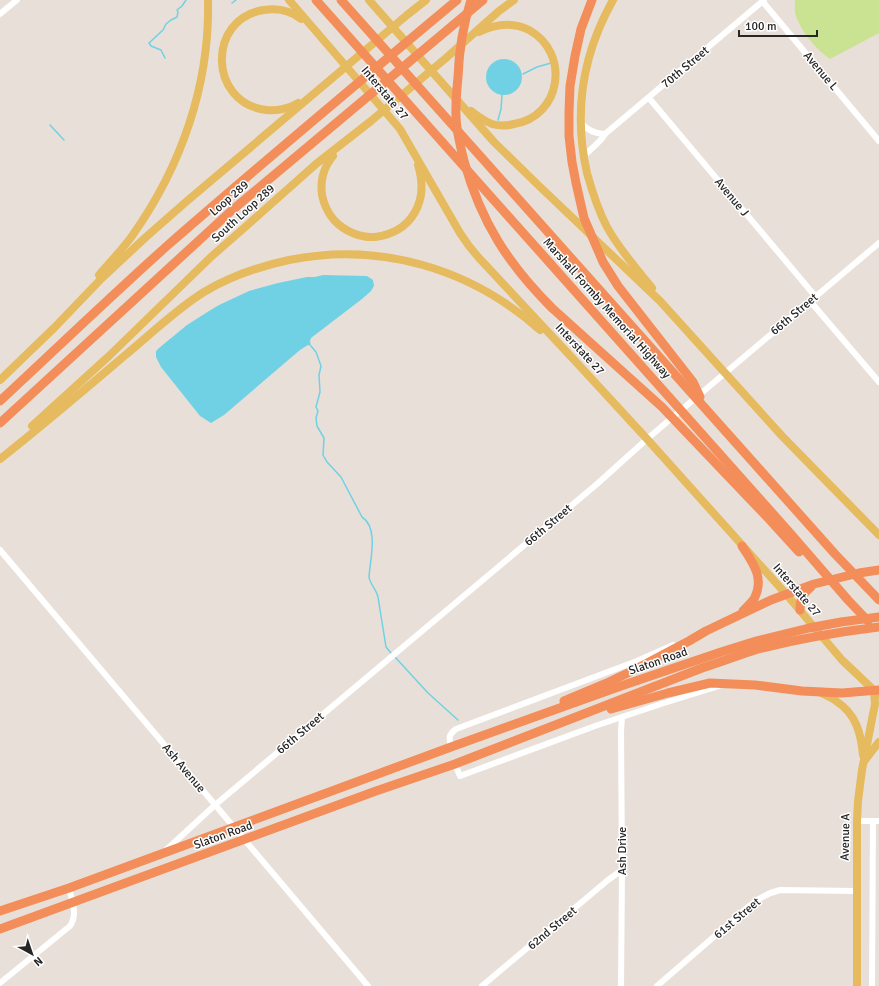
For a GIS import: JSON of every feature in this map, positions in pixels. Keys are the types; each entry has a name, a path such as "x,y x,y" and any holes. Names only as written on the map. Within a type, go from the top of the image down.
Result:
{"highway":[{"name":"Marshall Formby Memorial Highway","path":"316,0 780,521 848,600 879,632"},
{"name":"Marshall Formby Memorial Highway","path":"341,0 830,548 879,600"},
{"name":"Loop 289","path":"0,401 108,299 246,177 457,0"},
{"path":"471,0 461,41 458,70 456,109 459,140 469,179 477,202 500,246 510,261 538,294 662,407 797,550 848,600"},
{"name":"Loop 289","path":"0,423 230,212 482,0"},
{"path":"592,0 581,29 575,56 570,86 569,112 569,136 572,162 584,218 603,262 610,274 626,297 693,382 705,407"},
{"path":"741,614 753,600 758,586 757,571 742,546"},
{"path":"506,727 559,702 607,683 706,631 786,594 814,584 859,573 879,570"},
{"path":"800,610 800,601 803,594 814,584"},
{"name":"Slaton Road","path":"0,929 371,793 455,764 809,628 879,617"},
{"name":"Slaton Road","path":"0,911 69,888 234,828 506,727 721,652 776,640 879,626"},
{"path":"571,720 668,693 710,684 755,685 819,692 877,692"},
{"path":"451,747 455,764"}],"main road":[{"path":"54,328 132,236 146,216 174,165 184,141 200,87 207,37 208,0"},
{"name":"Interstate 27","path":"289,0 400,128 460,232 479,258 647,439 786,594 842,660 877,692"},
{"path":"368,0 494,142 668,309"},
{"name":"South Loop 289","path":"0,456 109,356 212,256 316,164 371,121 499,11 514,0"},
{"path":"613,0 600,27 586,68 580,119 584,156 592,190 607,227 625,255 723,375 879,535"},
{"path":"0,380 54,328 102,278 146,237 314,93 425,1"},
{"path":"314,93 295,105 283,109 268,110 253,107 240,99 227,82 224,75 222,61 223,47 231,30 240,20 253,12 271,9 285,10 297,16 326,42"},
{"path":"450,92 471,111 484,120 492,124 502,125 518,124 536,116 548,102 555,86 556,78 554,61 544,42 533,33 520,27 506,25 491,27 469,37"},
{"path":"345,142 327,164 324,172 321,188 326,207 335,222 351,232 366,237 390,234 398,230 410,220 418,206 422,190 422,177 419,166 400,128"},
{"path":"0,459 169,318 205,292 241,274 262,267 281,262 320,256 354,254 406,260 428,266 472,284 512,307 527,318 610,399"},
{"path":"819,692 835,700 852,716 858,728 864,762"},
{"name":"Avenue A","path":"857,986 856,891 858,801 877,692"},
{"path":"864,762 879,742"}],"street":[{"path":"0,14 17,0"},
{"name":"70th Street","path":"584,156 602,139 605,134 763,1"},
{"name":"Avenue L","path":"763,1 879,141"},
{"name":"Avenue J","path":"649,98 813,298 878,380"},
{"path":"581,123 594,133 605,134"},
{"name":"66th Street","path":"161,854 215,805 597,484 647,439 879,243"},
{"name":"Ash Avenue","path":"0,550 368,986"},
{"name":"Slaton Road","path":"451,747 449,738 451,732 456,729 637,661 706,631"},
{"path":"455,764 460,776 525,751 622,717 705,689 725,684"},
{"name":"Ash Drive","path":"621,986 622,870 620,732 622,717"},
{"path":"857,821 876,821 872,986"},
{"name":"62nd Street","path":"482,986 608,880 622,870"},
{"path":"0,984 73,922 73,903 69,888"},
{"name":"61st Street","path":"657,986 746,908 771,892 780,890 856,891"}],"green space":[{"path":"795,0 879,0 879,33 830,59 815,46 798,22 795,14"}],"water":[{"path":"508,59 517,64 521,70 521,84 517,90 508,95 500,95 491,90 487,84 486,73 491,64 497,60"},
{"path":"323,275 367,276 373,280 374,286 362,299 311,338 311,346 308,345 300,350 224,415 211,423 200,416 161,367 156,357 156,351 187,325 219,305 249,291 278,283"}],"waterway":[{"path":"165,58 161,50 151,46 149,43 163,30 166,24 177,17 177,10 186,0"},
{"path":"232,3 236,0"},
{"path":"523,74 537,67 551,63"},
{"path":"498,120 501,109 502,95"},
{"path":"50,125 64,140"},
{"path":"311,346 316,352 321,366 319,375 320,392 316,407 318,411 316,418 317,426 324,438 323,455 327,462 341,477 370,529 372,536 372,553 369,577 378,597 386,647 391,653"},
{"path":"395,657 428,693 458,720"}]}
